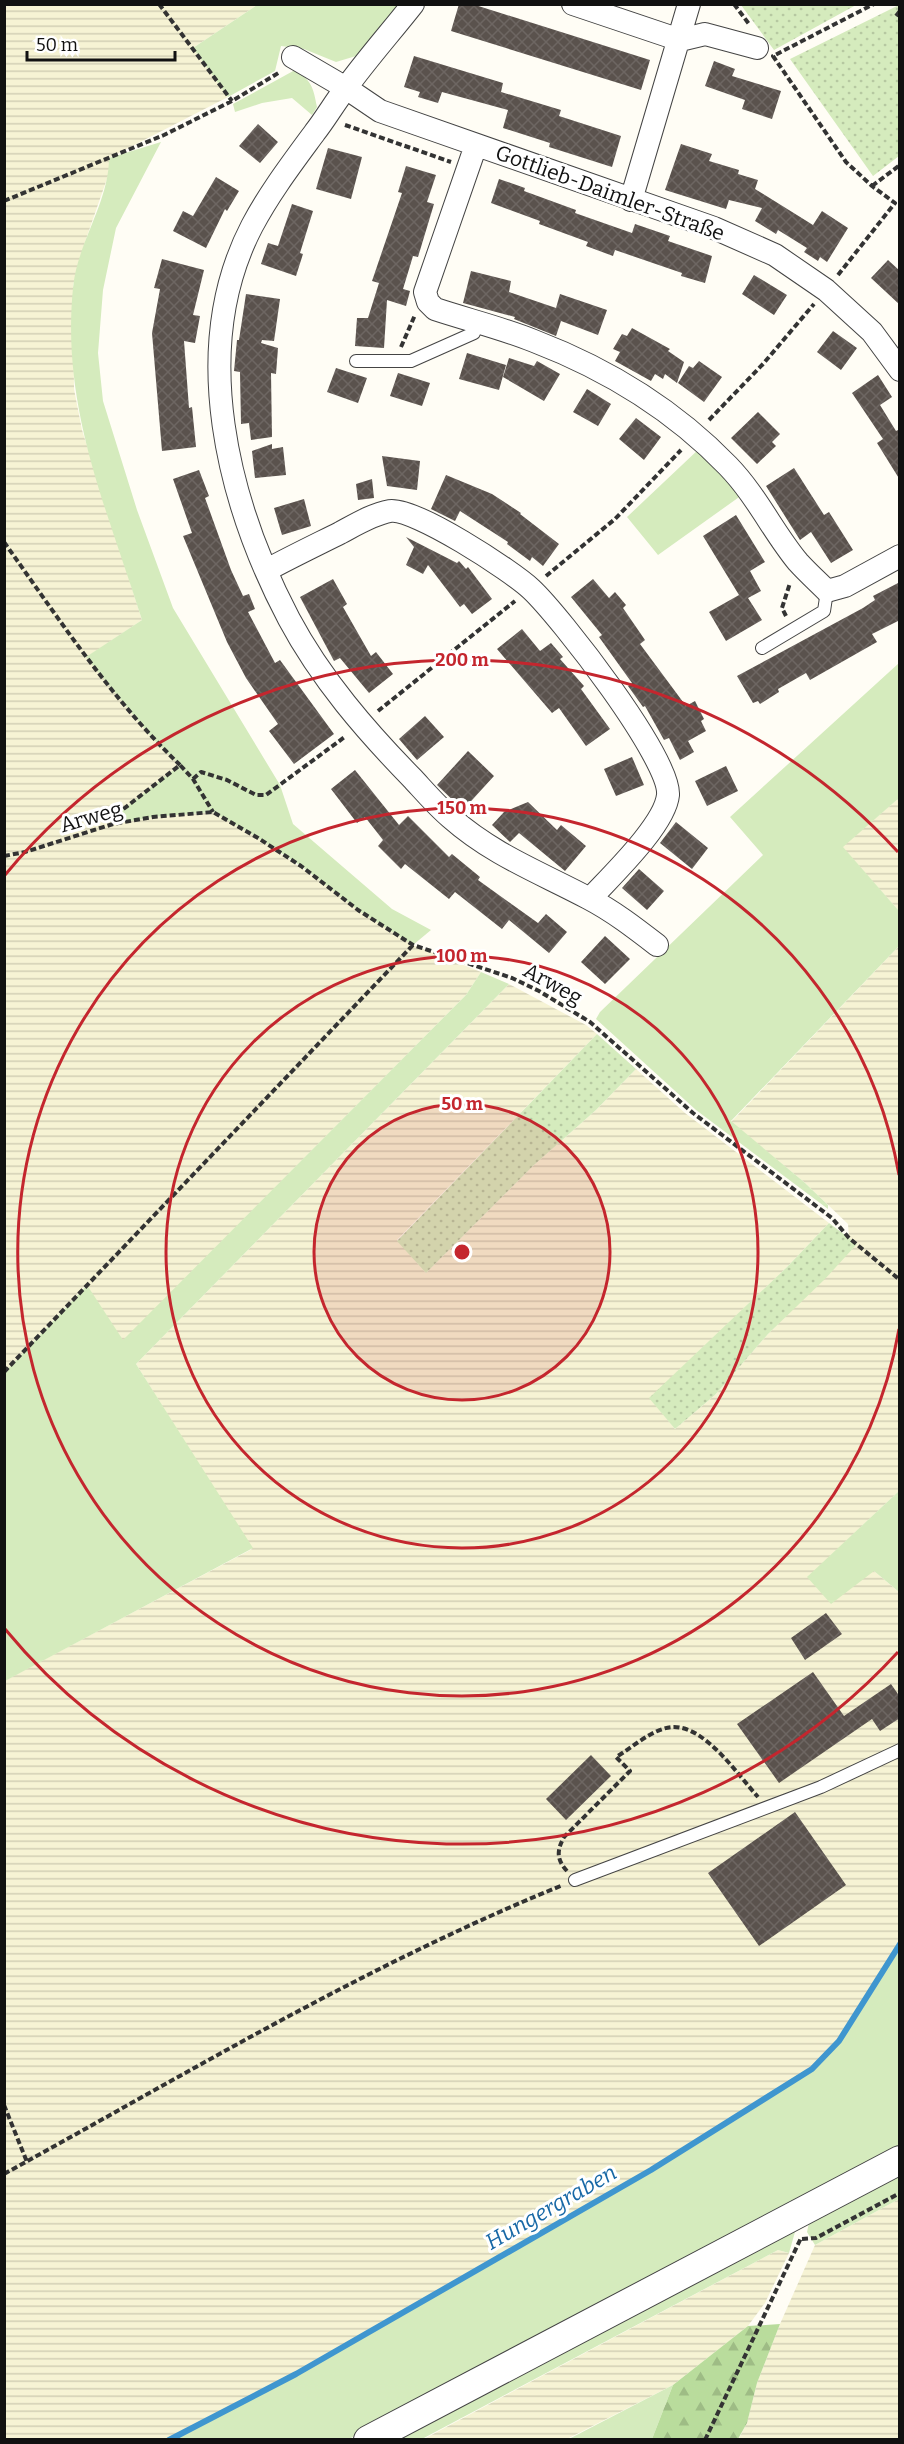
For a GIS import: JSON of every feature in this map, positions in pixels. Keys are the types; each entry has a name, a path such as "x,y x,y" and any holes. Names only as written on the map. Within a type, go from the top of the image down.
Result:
{"street":[{"path":"413,4 346,88 286,170 252,227 225,303 219,348 224,426 238,498 290,620 322,671 361,724 450,817 484,843 517,864 590,899 657,945"},
{"path":"573,4 680,40 705,34 757,48"},
{"path":"631,200 689,4"},
{"name":"Gottlieb-Daimler-Straße","path":"293,57 380,111 714,228 775,255 826,290 872,332 900,370"},
{"path":"476,145 425,292 428,302 435,309 533,340 591,365 642,394 695,435 728,466 756,498 797,560 826,591 846,586 900,556"},
{"path":"267,570 360,523 391,511 413,515 470,547 531,589 605,679 654,753 668,793 663,812 643,840 590,899"},
{"path":"368,2439 900,2160"}],"lane":[{"path":"356,361 411,361 474,333 477,323"},
{"path":"762,648 824,610 826,591"},
{"path":"575,1880 821,1787 900,1750"}],"path":[{"path":"159,4 232,102"},
{"path":"874,4 773,56 846,162 900,207"},
{"path":"896,16 900,11"},
{"path":"4,201 164,135 232,102 280,73 293,57"},
{"path":"327,116 386,141 468,168"},
{"path":"872,186 900,165"},
{"path":"193,779 201,772 227,780 256,795 266,795 361,724 531,589 615,519 763,364 826,290 895,203"},
{"path":"394,361 418,309 428,302"},
{"path":"4,542 86,657 153,739 193,779 213,812"},
{"path":"793,630 782,608 797,560"},
{"path":"113,824 117,814 180,765"},
{"name":"Arweg","path":"4,856 25,852 113,824 153,816 213,812 258,838 358,910 413,945 512,978 539,991 590,1022 693,1113 832,1218 849,1238 900,1280"},
{"path":"4,1372 413,945"},
{"path":"4,2174 341,1987 490,1914 575,1880 560,1864 558,1849 564,1837 630,1771 616,1757 659,1731 673,1727 692,1731 711,1745 767,1807"},
{"path":"4,2105 27,2162"},
{"path":"705,2439 801,2239 816,2238 900,2193"}],"shaded area":[{"path":"159,4 161,7 165,4 257,5 193,48 228,97 109,158 109,173 73,285 74,389 82,430 142,620 87,657 153,739 180,765 118,814 114,823 213,812 258,838 413,945 481,972 466,995 123,1341 86,1285 5,1372 4,5"},
{"path":"899,798 899,911 842,847"},
{"path":"899,946 899,1491 808,1577 874,1571 899,1592 899,1944 839,2041 812,2069 651,2170 296,2374 169,2439 5,2439 4,1681 252,1549 136,1364 509,984 586,1025 597,1034 397,1240 426,1273 534,1165 596,1110 636,1069 685,1113 829,1223 787,1267 650,1398 675,1429 715,1395 768,1334 857,1244 849,1238 848,1224 804,1182 731,1122"},
{"path":"899,2199 899,2439 738,2440 747,2423 757,2383 780,2324 815,2245"},
{"path":"778,2250 789,2253 765,2303 748,2326 673,2385 567,2439 422,2440"}],"green space":[{"path":"257,5 399,5 356,56 336,62 304,49 281,46 275,71 228,97 193,48"},
{"path":"741,5 856,5 774,50"},
{"path":"899,5 899,156 873,176 790,59"},
{"path":"295,70 308,81 313,89 317,107 312,115 292,98 262,103 235,112 233,104"},
{"path":"161,142 116,228 103,290 98,353 103,401 137,510 173,608 280,785 293,824 392,909 431,930 413,945 358,910 301,866 213,812 153,817 113,824 117,814 180,765 153,739 86,657 142,620 102,498 80,417 71,332 73,288 80,255 104,191 109,158"},
{"path":"700,448 742,495 658,555 627,517"},
{"path":"899,663 899,798 843,847 899,911 899,946 731,1121 804,1182 828,1205 828,1209 696,1110 596,1019 600,1012 763,855 730,817"},
{"path":"481,972 509,984 136,1364 253,1548 5,1681 5,1372 87,1285 123,1340 466,995"},
{"path":"597,1034 636,1069 596,1110 534,1165 426,1273 397,1241"},
{"path":"829,1223 857,1244 825,1279 768,1334 715,1395 675,1429 649,1398 787,1267"},
{"path":"899,1491 899,1592 874,1571 831,1604 807,1577"},
{"path":"899,1944 899,2147 349,2439 169,2440 296,2374 651,2170 812,2069 839,2041"},
{"path":"899,2171 899,2199 815,2245 807,2232 810,2218"},
{"path":"788,2230 795,2232 789,2253 778,2250 422,2439 391,2440"},
{"path":"780,2324 757,2383 747,2423 738,2439 652,2439 673,2385 748,2326"},
{"path":"673,2385 652,2439 567,2440"}],"building":[{"path":"459,4 472,4 650,60 641,90 451,31"},
{"path":"414,56 503,83 501,92 561,110 559,116 621,136 612,167 549,147 550,143 503,128 508,110 442,92 438,103 418,97 420,92 404,87"},
{"path":"714,61 735,69 732,76 781,91 772,119 742,109 745,100 705,86"},
{"path":"258,124 278,142 260,163 239,146"},
{"path":"681,144 712,154 709,161 739,170 738,174 758,180 755,189 813,225 822,211 848,228 827,262 820,257 818,261 804,252 807,248 778,230 776,234 755,221 762,208 729,200 726,209 665,190"},
{"path":"328,148 362,157 351,199 316,189"},
{"path":"406,166 436,175 427,202 434,204 418,257 413,256 403,289 410,291 406,306 387,300 384,348 355,346 357,318 368,318 379,283 372,281 402,193 398,192"},
{"path":"216,177 239,191 227,211 225,209 206,248 173,231 183,211 193,216"},
{"path":"499,179 576,210 575,213 632,233 635,224 670,236 668,241 712,256 705,283 615,250 613,256 586,246 588,242 491,203"},
{"path":"292,204 313,211 300,253 303,254 296,276 261,264 268,243 278,246"},
{"path":"162,259 204,270 193,315 200,316 195,343 184,341 189,408 192,407 196,447 162,451 152,333 160,289 154,288"},
{"path":"888,260 900,271 900,305 871,278"},
{"path":"471,271 511,281 509,292 556,308 560,294 607,310 598,335 561,321 556,336 514,319 515,317 463,303"},
{"path":"754,275 787,295 774,315 742,294"},
{"path":"246,294 280,299 274,341 262,340 261,343 278,348 276,374 271,373 272,437 251,440 249,423 241,424 240,372 234,371 237,340 239,340"},
{"path":"632,328 670,349 668,351 684,362 677,383 665,374 663,379 655,374 651,381 615,361 620,352 613,349 622,334 627,336"},
{"path":"833,331 857,348 841,370 817,352"},
{"path":"467,353 506,365 499,390 459,379"},
{"path":"509,358 534,366 537,361 560,374 544,401 503,377"},
{"path":"699,361 722,377 704,402 678,383 689,366 693,368"},
{"path":"336,368 367,378 358,403 327,392"},
{"path":"398,373 430,383 422,406 390,396"},
{"path":"878,375 892,397 880,405 896,431 900,429 900,480 877,443 883,439 852,393"},
{"path":"587,389 611,404 598,426 573,412"},
{"path":"758,412 780,434 772,442 776,446 757,464 731,438"},
{"path":"636,418 661,437 644,460 619,439"},
{"path":"272,444 272,449 283,447 286,475 255,478 252,451"},
{"path":"382,456 420,461 417,490 387,486"},
{"path":"794,468 824,515 829,512 853,550 831,563 811,532 800,540 766,486"},
{"path":"199,470 209,496 205,498 231,570 243,596 249,594 255,609 248,612 275,663 280,660 334,734 294,764 269,731 278,724 246,678 227,642 183,536 192,533 173,479"},
{"path":"446,475 492,494 521,513 559,544 543,566 532,557 530,561 507,544 508,542 460,511 455,521 431,509"},
{"path":"372,479 374,498 358,500 356,484"},
{"path":"304,499 311,526 282,535 274,508"},
{"path":"736,515 765,562 750,571 761,591 748,598 762,620 726,641 709,612 739,595 703,536"},
{"path":"406,537 457,563 459,561 466,569 468,567 492,599 472,614 464,604 460,607 428,565 423,574 406,565 414,547"},
{"path":"333,579 347,604 343,607 371,656 376,652 393,674 369,693 340,658 334,661 300,597"},
{"path":"593,579 609,598 615,592 626,605 623,608 645,640 640,644 686,706 695,701 704,719 701,721 706,731 688,741 694,752 680,760 669,738 664,740 645,706 643,707 628,686 632,683 599,637 602,635 571,597"},
{"path":"900,582 900,620 872,634 877,642 810,680 806,673 778,689 779,692 760,704 758,701 753,703 737,676 863,608 875,600 873,596"},
{"path":"522,629 540,651 551,643 563,657 560,659 584,686 581,689 610,729 586,746 559,708 552,713 497,649"},
{"path":"425,716 444,737 417,760 399,739"},
{"path":"468,751 494,776 463,810 437,785"},
{"path":"632,757 644,785 616,796 604,769"},
{"path":"726,766 738,791 707,806 695,781"},
{"path":"355,770 399,825 408,816 449,857 452,854 480,877 478,880 538,923 546,914 567,932 549,953 509,920 502,929 455,892 449,899 405,864 401,869 378,846 383,840 365,817 357,823 331,789"},
{"path":"528,802 557,830 561,825 586,846 565,871 519,833 510,842 492,825 504,812"},
{"path":"676,822 708,848 692,869 660,843"},
{"path":"639,869 664,891 647,910 622,888"},
{"path":"605,936 630,959 605,984 581,962"},
{"path":"826,1613 842,1634 805,1660 791,1638"},
{"path":"813,1672 844,1716 891,1684 900,1697 900,1718 880,1731 872,1719 779,1783 737,1724"},
{"path":"591,1755 611,1776 566,1820 546,1799"},
{"path":"795,1812 846,1885 759,1946 708,1873"}],"waterway":[{"name":"Hungergraben","path":"169,2440 296,2374 651,2170 812,2069 839,2041 900,1944"}]}
